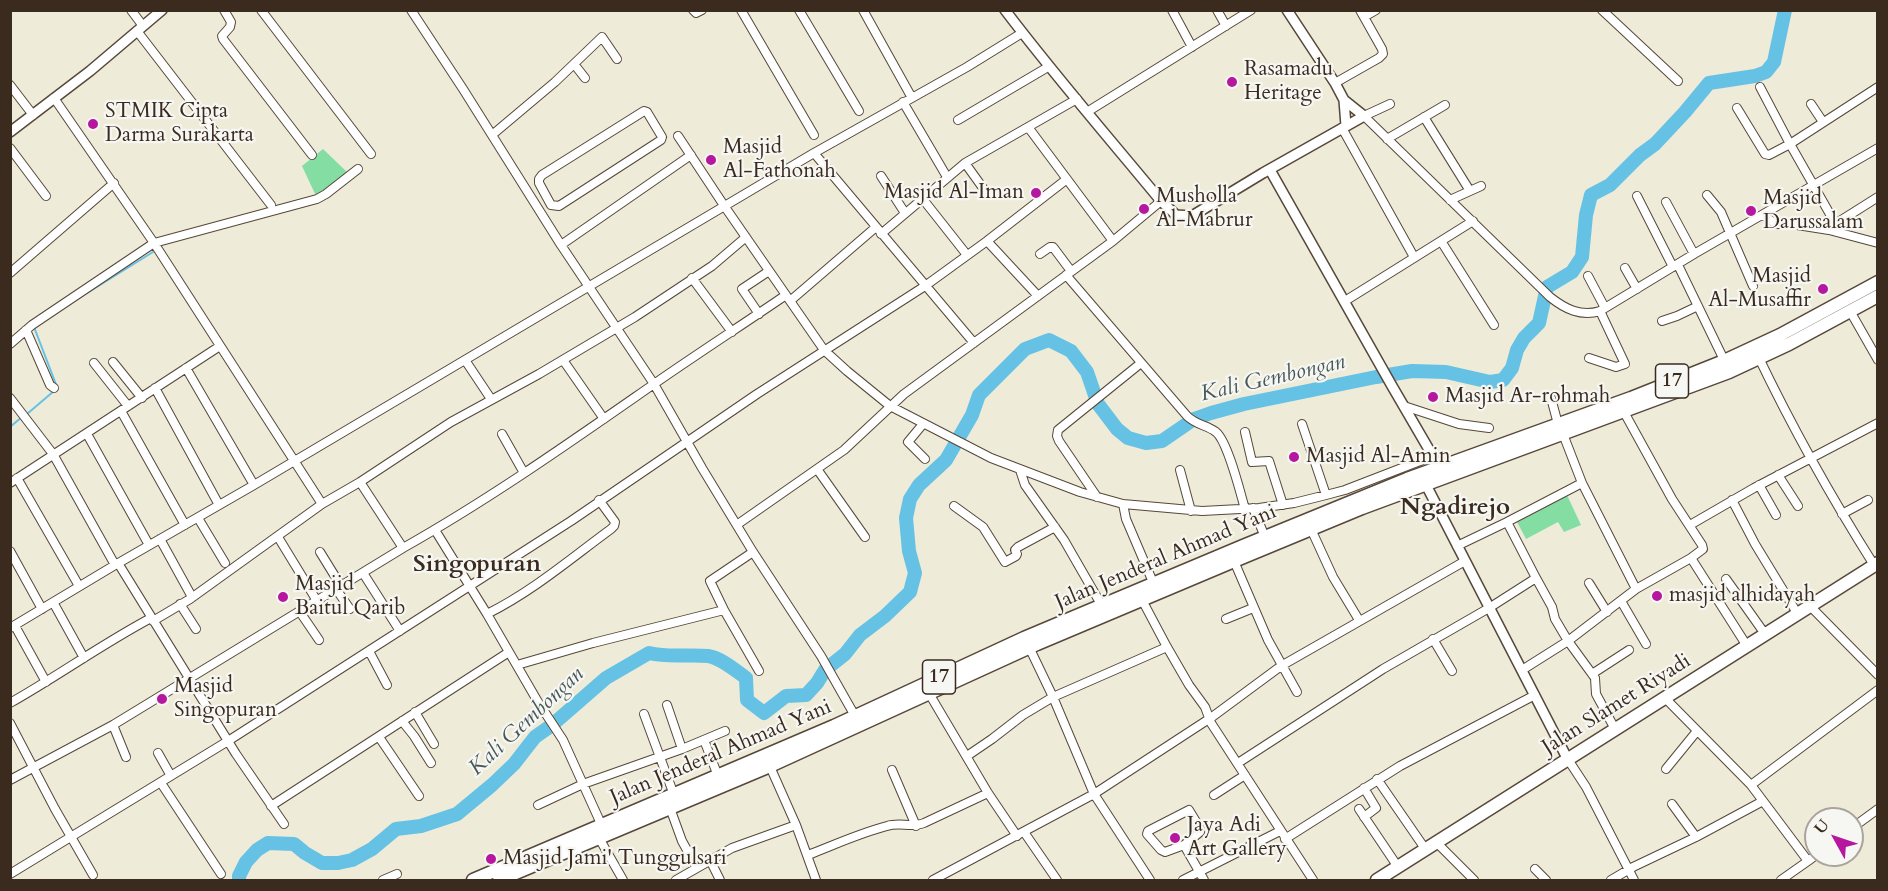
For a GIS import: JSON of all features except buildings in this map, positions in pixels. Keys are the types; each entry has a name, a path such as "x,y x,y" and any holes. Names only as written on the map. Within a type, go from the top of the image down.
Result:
{"main road":[{"name":"Jalan Jenderal Ahmad Yani","path":"1156,589 1234,561 1311,529 1424,480 1438,468 1560,429 1624,412 1727,366 1753,346 1821,314 1878,282"},
{"name":"Jalan Jenderal Ahmad Yani","path":"1560,429 1631,398 1727,366 1759,359 1878,296"},
{"name":"Jalan Jenderal Ahmad Yani","path":"473,880 495,878 600,832 718,776 768,761 855,716 1029,647 1265,537 1424,480"},
{"name":"Jalan Slamet Riyadi","path":"1377,880 1876,564"},
{"name":"Jalan Jenderal Ahmad Yani","path":"600,832 670,808 1102,606 1141,596"}],"street":[{"path":"131,10 140,29 271,205"},
{"path":"10,132 162,10"},
{"path":"224,10 231,22 230,27 222,36 223,39 312,155"},
{"path":"261,10 371,154"},
{"path":"411,10 654,384 753,552 821,656 855,716"},
{"path":"693,10 696,13 702,10"},
{"path":"741,10 814,135"},
{"path":"799,10 859,111"},
{"path":"863,10 912,98"},
{"path":"1005,10 1048,67 1161,201 1176,215 1192,216 1344,127 1390,104"},
{"path":"1172,10 1192,47"},
{"path":"1217,10 1226,26"},
{"path":"1087,111 1251,10"},
{"path":"1335,83 1383,54 1362,14 1376,10"},
{"path":"1602,10 1678,81"},
{"path":"1292,12 1344,100 1364,116 1550,297 1575,312 1593,313 1603,309 1878,148"},
{"path":"46,682 13,627 813,153 1022,33"},
{"path":"488,129 574,64 602,37 617,59"},
{"path":"574,64 585,78"},
{"path":"958,120 1048,67"},
{"path":"10,85 33,115"},
{"path":"1760,87 1790,144 1836,222"},
{"path":"1737,108 1765,154 1769,155 1878,87"},
{"path":"54,98 154,243 322,504"},
{"path":"10,780 113,725 435,530 524,473 759,314 788,298 905,213 965,163 1077,99"},
{"path":"1344,100 1344,127 1414,257"},
{"path":"903,102 947,177"},
{"path":"1811,104 1823,122"},
{"path":"1387,139 1445,105"},
{"path":"644,111 647,112 662,137 661,140 559,206 551,205 543,193 538,179 542,175 644,111"},
{"path":"1424,117 1470,191"},
{"path":"1028,127 1113,241"},
{"path":"678,136 824,350 890,406 959,442 1020,470 1096,497 1123,504 1191,510 1249,509 1282,505 1438,468 1270,170"},
{"path":"10,148 45,196"},
{"path":"813,153 974,343"},
{"path":"561,244 691,155"},
{"path":"965,163 988,195"},
{"path":"10,344 26,330 154,243 317,199 358,169"},
{"path":"881,176 905,213"},
{"path":"10,874 228,741 470,586 824,350 925,286 1067,179"},
{"path":"10,273 114,183"},
{"path":"1450,200 1480,186"},
{"path":"533,199 543,193"},
{"path":"1707,195 1716,205 1731,233 1753,286"},
{"path":"1637,196 1698,306 1727,366"},
{"path":"1829,230 1836,222 1878,196"},
{"path":"922,198 967,255"},
{"path":"738,524 850,445 890,406 922,380 1113,241 1161,201"},
{"path":"1666,202 1694,254"},
{"path":"1763,215 1776,224 1829,230 1878,243"},
{"path":"1345,301 1473,221"},
{"path":"10,703 192,597 322,504 437,431 616,328 692,279 746,237"},
{"path":"1441,240 1494,325"},
{"path":"987,241 1038,296"},
{"path":"1041,254 1052,247 1069,273 1186,416 1194,423 1213,430 1222,441 1249,509 1265,537"},
{"path":"1625,268 1636,289"},
{"path":"759,314 742,289 769,271"},
{"path":"1588,276 1625,364 1616,367 1589,358"},
{"path":"692,279 732,332"},
{"path":"1662,321 1698,306"},
{"path":"1850,311 1878,360"},
{"path":"26,330 50,385 54,388"},
{"path":"79,586 14,481 220,346"},
{"path":"1753,346 1810,458 1842,514 1876,564"},
{"path":"465,360 491,399"},
{"path":"563,360 604,419"},
{"path":"113,362 142,398"},
{"path":"94,363 129,406"},
{"path":"1096,497 1059,441 1058,430 1141,363"},
{"path":"186,368 254,485"},
{"path":"155,388 219,505"},
{"path":"10,398 53,454 116,564 228,741 284,824"},
{"path":"1551,398 1560,429 1582,483 1636,589"},
{"path":"1404,406 1459,424 1489,428"},
{"path":"121,411 185,525"},
{"path":"1522,670 1568,641 1636,589 1691,558 1703,547 1672,499 1624,412"},
{"path":"1690,525 1759,485 1878,423"},
{"path":"923,424 908,442 925,459"},
{"path":"1302,424 1326,495"},
{"path":"1245,432 1252,462 1269,461 1282,505"},
{"path":"87,434 149,545"},
{"path":"502,434 524,473"},
{"path":"817,470 865,537"},
{"path":"1020,470 1025,485 1055,527 1102,606"},
{"path":"1180,470 1191,510"},
{"path":"1778,475 1798,506"},
{"path":"1424,480 1634,880"},
{"path":"360,482 403,548"},
{"path":"1457,546 1582,483"},
{"path":"1759,485 1776,515"},
{"path":"487,614 535,587 614,526 615,522 599,500"},
{"path":"1842,514 1868,500"},
{"path":"1732,501 1797,613"},
{"path":"1123,504 1126,519 1156,589"},
{"path":"954,506 983,527 1005,562 1017,555 1015,550 1018,547 1055,527"},
{"path":"198,518 225,563"},
{"path":"1507,522 1552,607 1555,619 1568,641 1593,674 1596,694 1615,729"},
{"path":"1311,529 1333,577 1359,620"},
{"path":"435,530 558,732 583,784 600,832 623,880"},
{"path":"278,537 317,601"},
{"path":"160,539 192,597"},
{"path":"10,551 42,609"},
{"path":"320,552 350,609"},
{"path":"753,552 710,581 759,671"},
{"path":"1691,558 1747,646"},
{"path":"1234,561 1252,608 1281,666 1297,692"},
{"path":"933,880 1094,794 1209,718 1281,666 1465,561"},
{"path":"363,573 400,631"},
{"path":"1238,763 1383,669 1490,608 1536,578"},
{"path":"1726,579 1765,634"},
{"path":"1589,583 1607,612"},
{"path":"1141,596 1189,685 1313,880"},
{"path":"1621,601 1646,644"},
{"path":"53,602 84,658"},
{"path":"180,604 196,629"},
{"path":"1810,606 1878,675"},
{"path":"1226,619 1252,608"},
{"path":"517,665 724,610"},
{"path":"300,612 319,640"},
{"path":"1433,639 1452,671"},
{"path":"1029,647 1094,794 1150,880"},
{"path":"967,756 992,740 1023,715 1053,697 1167,647"},
{"path":"1593,674 1629,650"},
{"path":"369,651 387,685"},
{"path":"271,806 509,652"},
{"path":"926,689 988,793 1057,880"},
{"path":"1751,785 1878,690"},
{"path":"1285,838 1377,779 1535,695"},
{"path":"1665,698 1751,785 1804,856"},
{"path":"667,705 682,749"},
{"path":"415,712 434,744"},
{"path":"644,714 674,795"},
{"path":"402,721 431,763"},
{"path":"10,723 93,875"},
{"path":"113,725 126,757"},
{"path":"538,805 583,784 660,758 725,731"},
{"path":"1666,769 1697,731"},
{"path":"379,737 419,796"},
{"path":"704,740 718,776"},
{"path":"158,753 171,776"},
{"path":"768,761 796,825 816,880"},
{"path":"892,770 916,826"},
{"path":"1214,795 1245,775"},
{"path":"1377,779 1426,850"},
{"path":"160,783 221,874"},
{"path":"1364,788 1376,808 1364,817"},
{"path":"808,855 855,836 888,826 897,824 916,826 988,793"},
{"path":"1611,880 1628,869 1696,837 1763,801"},
{"path":"1672,804 1696,837"},
{"path":"670,808 682,841 697,868"},
{"path":"1359,809 1398,867"},
{"path":"1864,819 1878,809"},
{"path":"1189,810 1200,832 1184,845 1165,852 1148,834 1148,831 1189,810"},
{"path":"676,880 732,848 796,825"},
{"path":"1183,880 1202,877 1280,831"},
{"path":"1436,842 1474,880"},
{"path":"1184,845 1202,877"},
{"path":"710,860 720,880"},
{"path":"1782,880 1804,864"},
{"path":"1535,869 1546,880"},
{"path":"383,880 397,874"}],"green space":[{"path":"323,149 347,172 316,196 302,166"},
{"path":"1566,493 1581,525 1564,532 1558,522 1526,539 1515,518"}],"waterway":[{"name":"Kali Gembongan","path":"239,880 246,862 257,850 268,843 294,844 322,863 338,863 352,860 372,849 396,829 421,826 457,814 514,764 535,737 606,678 649,653 708,656 723,662 746,678 747,700 764,713 786,696 806,695 825,670 845,654 860,635 885,616 910,592 915,573 909,551 906,518 910,499 919,485 946,460 972,415 979,395 1025,349 1049,340 1071,351 1087,372 1098,404 1117,429 1128,438 1146,443 1162,441 1194,419 1211,413 1376,377 1412,371 1446,372 1490,382 1503,380 1512,368 1517,350 1524,338 1539,323 1547,287 1572,272 1582,257 1586,215 1591,195 1610,185 1640,155 1655,144 1709,83 1755,76 1766,72 1774,62 1785,10"},
{"path":"71,303 153,252"},
{"path":"34,327 57,387"},
{"path":"27,414 54,391"},
{"path":"10,427 22,417"}],"place":[{"name":"Rasamadu Heritage","path":"1232,82"},
{"name":"STMIK Cipta Darma Surakarta","path":"93,124"},
{"name":"Masjid Al-Fathonah","path":"711,160"},
{"name":"Masjid Al-Iman","path":"1036,193"},
{"name":"Musholla Al-Mabrur","path":"1144,209"},
{"name":"Masjid Darussalam","path":"1751,211"},
{"name":"Masjid Al-Musaffir","path":"1823,289"},
{"name":"Masjid Ar-rohmah","path":"1433,397"},
{"name":"Masjid Al-Amin","path":"1294,457"},
{"name":"masjid alhidayah","path":"1657,596"},
{"name":"Masjid Baitul Qarib","path":"283,597"},
{"name":"Masjid Singopuran","path":"162,699"},
{"name":"Jaya Adi Art Gallery","path":"1175,838"},
{"name":"Masjid Jami' Tunggulsari","path":"491,859"}],"district":[{"name":"Ngadirejo","path":"1455,508"},
{"name":"Singopuran","path":"477,565"}]}
